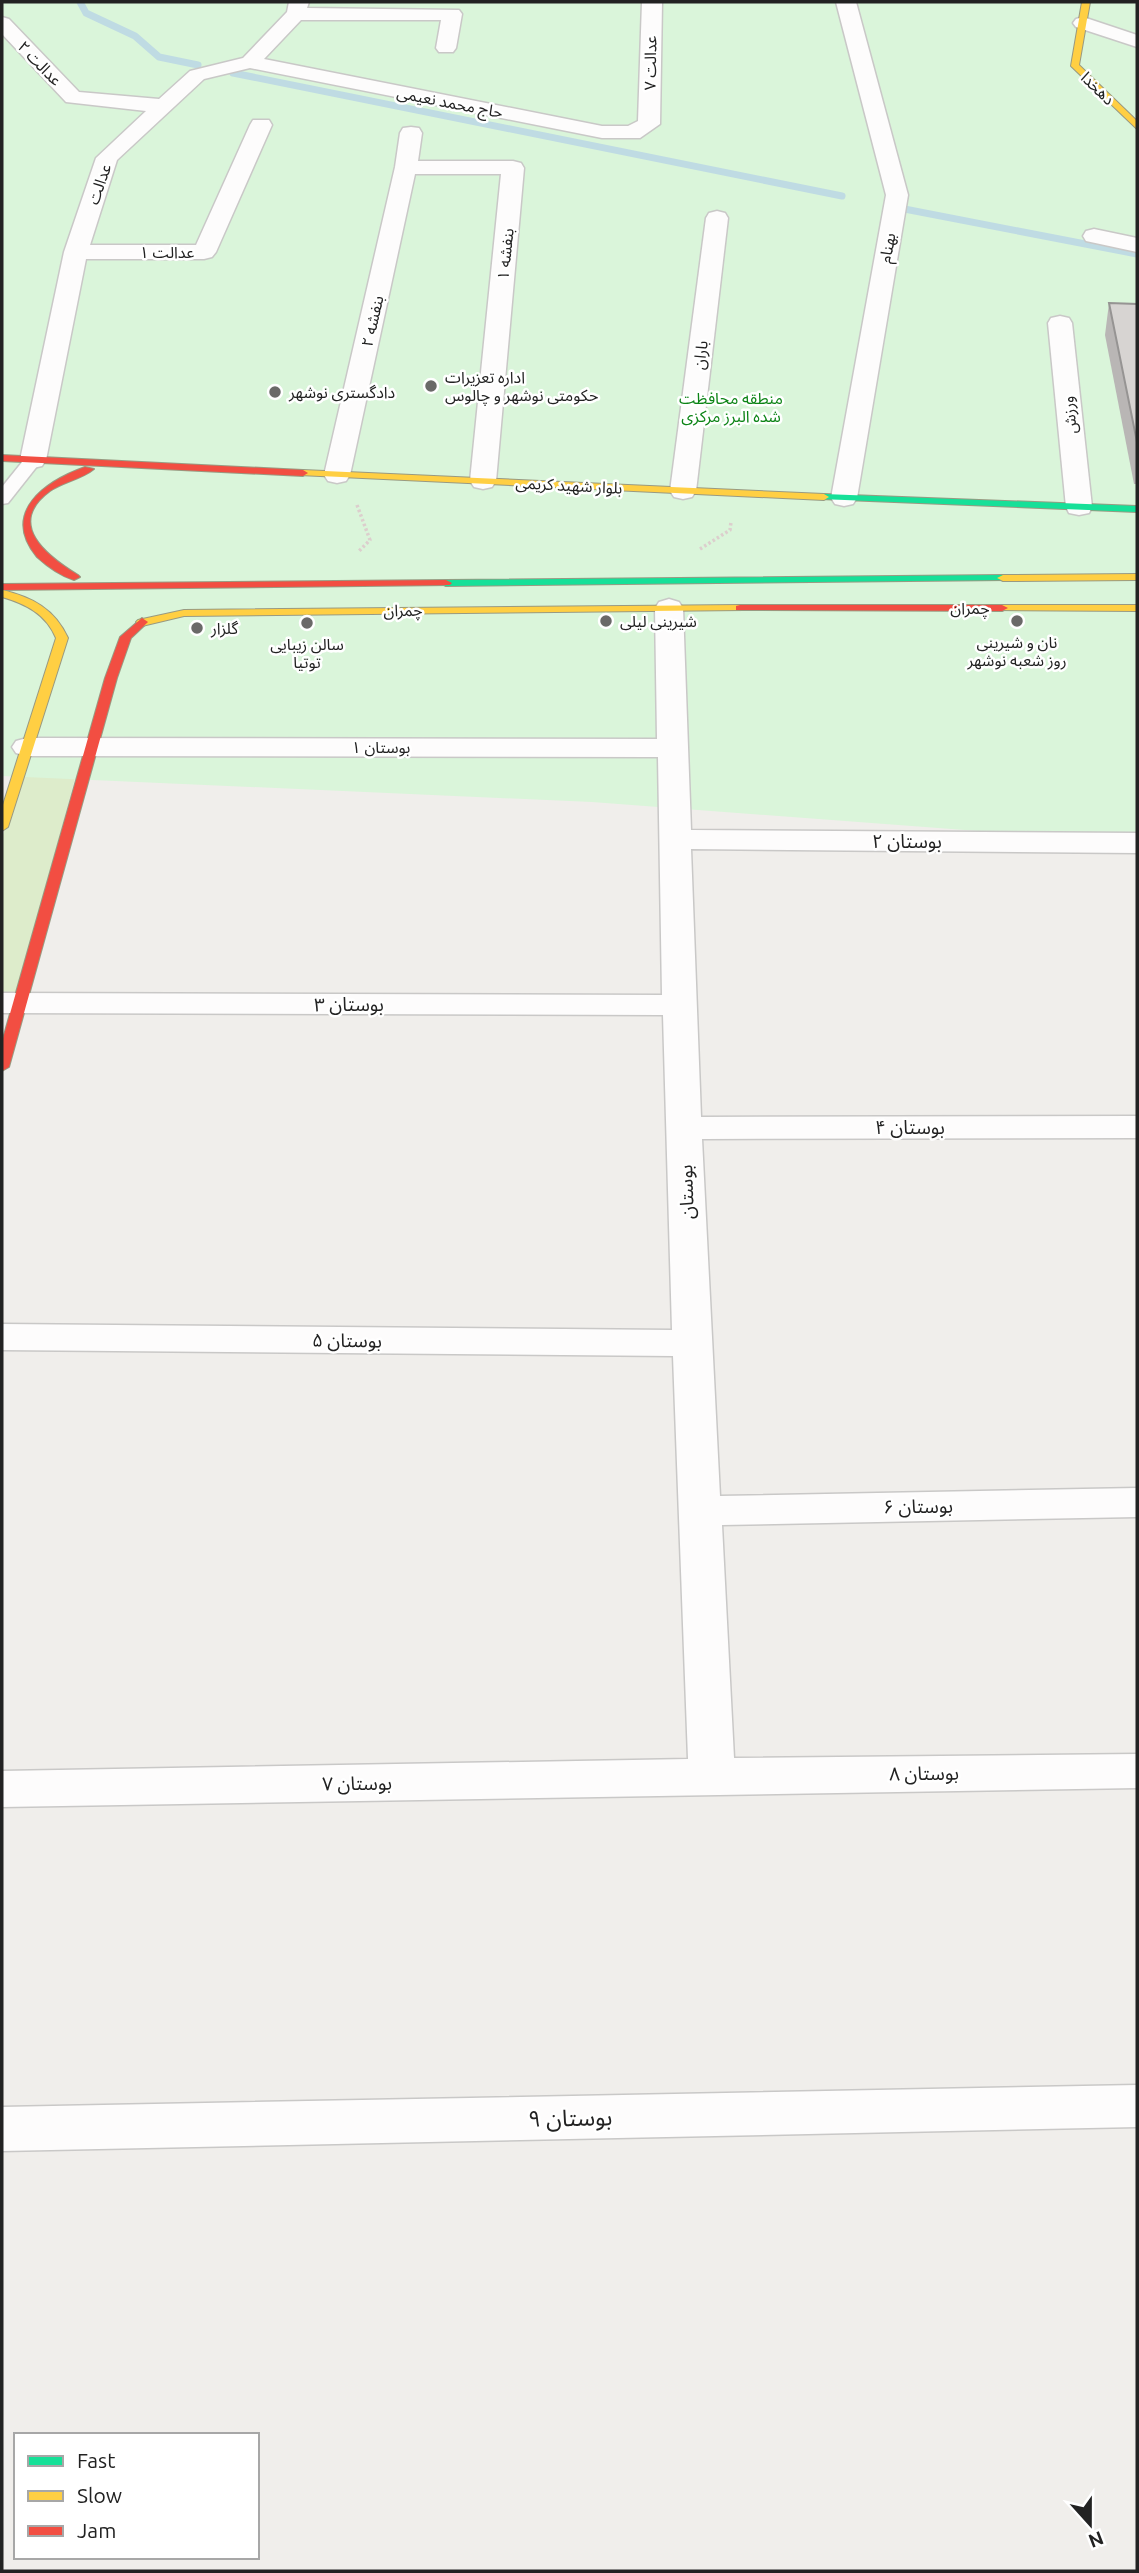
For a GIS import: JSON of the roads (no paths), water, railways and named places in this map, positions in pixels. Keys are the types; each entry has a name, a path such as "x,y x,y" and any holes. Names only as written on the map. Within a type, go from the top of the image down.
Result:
{"main road":[{"name":"دهخدا","path":"1086,2 1075,66 1137,125"},
{"name":"بلوار شهید کریمی","path":"2,458 734,494 1137,509"},
{"path":"6,521 19,502 43,485 78,471 119,464"},
{"path":"994,504 1055,515 1137,519"},
{"path":"16,550 24,559 54,573 139,586"},
{"path":"2,587 1137,577"},
{"path":"2,593 43,611 55,621 62,635 2,827"},
{"name":"چمران","path":"2,1067 10,1003 125,635 135,624 153,617 184,613 670,608 1137,608"}],"street":[{"name":"۷ عدالت","path":"649,124 652,2"},
{"name":"بهنام","path":"844,498 897,195 846,2"},
{"path":"250,62 298,8 421,8 452,14 446,48"},
{"name":"عدالت ۲","path":"2,23 74,98 164,106"},
{"path":"1083,23 1137,41"},
{"name":"حاج محمد نعیمی","path":"250,62 602,132 632,133 649,124"},
{"name":"عدالت","path":"33,460 76,252 107,158 197,75 250,62"},
{"name":"عدالت ۱","path":"76,252 204,252 261,125"},
{"path":"406,167 411,133"},
{"name":"بنفشه ۲","path":"337,475 406,167"},
{"name":"بنفشه ۱","path":"406,167 513,168 483,481"},
{"name":"باران","path":"683,491 717,218"},
{"path":"1094,236 1137,245"},
{"name":"ورزش","path":"1060,323 1079,507"},
{"name":"بوستان","path":"670,608 683,1128 712,1776"},
{"name":"بوستان ۱","path":"27,747 672,748"},
{"name":"بوستان ۲","path":"676,839 1137,842"},
{"name":"بوستان ۳","path":"10,1003 681,1005"},
{"name":"بوستان ۴","path":"683,1128 1137,1127"},
{"name":"بوستان ۵","path":"2,1337 692,1343"},
{"name":"بوستان ۶","path":"699,1511 1137,1502"},
{"name":"بوستان ۸","path":"712,1776 1137,1771"},
{"name":"بوستان ۷","path":"2,1789 712,1776"},
{"name":"بوستان ۹","path":"2,2129 1137,2106"}],"lane":[{"path":"2,499 33,460"}],"waterway":[{"path":"80,2 86,13 135,36 159,57 198,65"},
{"path":"233,73 842,196"},
{"path":"889,206 1137,254"}],"place":[{"name":"اداره تعزیرات حکومتی نوشهر و چالوس","path":"431,386"},
{"name":"دادگستری نوشهر","path":"275,392"},
{"name":"شیرینی لیلی","path":"606,621"},
{"name":"نان و شیرینی روز شعبه نوشهر","path":"1017,621"},
{"name":"سالن زیبایی توتیا","path":"307,623"},
{"name":"گلزار","path":"197,628"}],"park label":[{"name":"منطقه محافظت شده البرز مرکزی","path":"731,407"}]}
